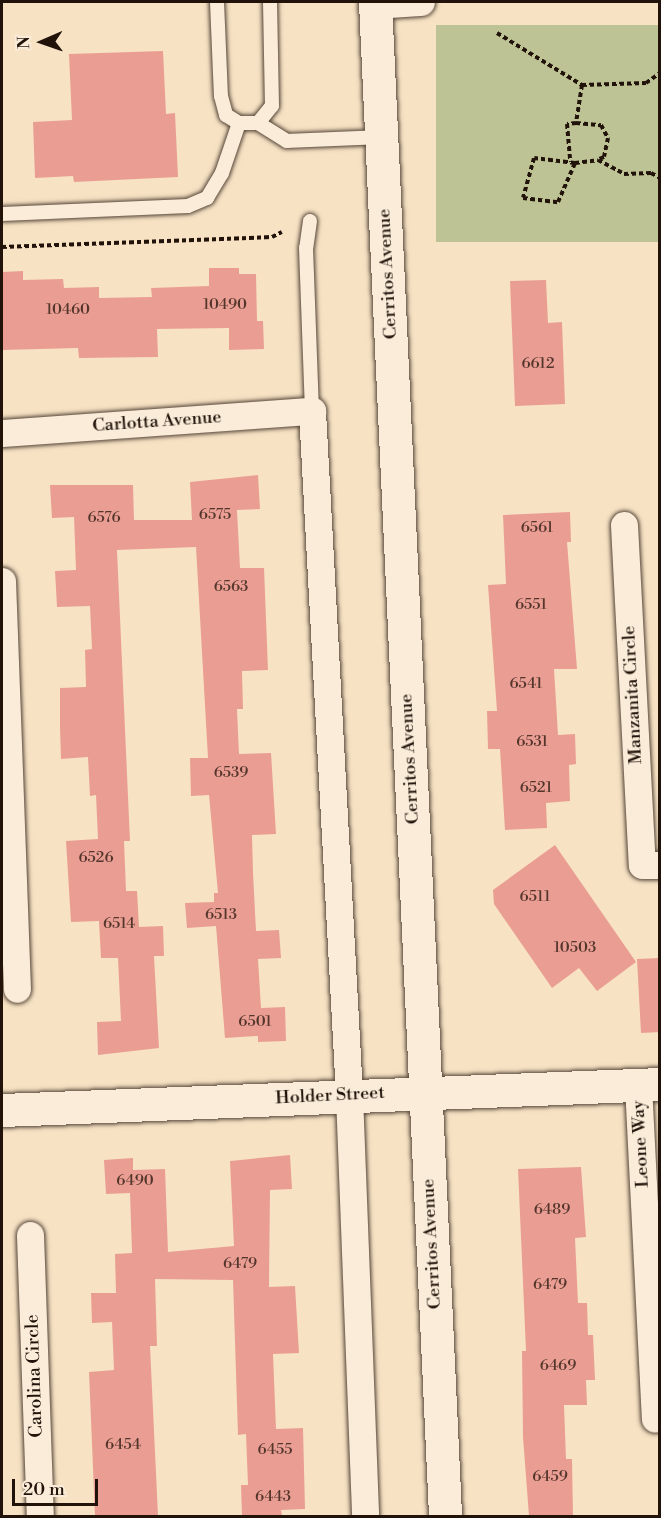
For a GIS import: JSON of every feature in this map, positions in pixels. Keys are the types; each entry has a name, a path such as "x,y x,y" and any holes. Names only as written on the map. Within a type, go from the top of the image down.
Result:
{"main road":[{"name":"Cerritos Avenue","path":"375,3 445,1516"},
{"name":"Holder Street","path":"2,1110 649,1085"}],"street":[{"path":"375,3 421,2"},
{"path":"312,411 349,1095 365,1516"},
{"name":"Carlotta Avenue","path":"2,433 312,411"},
{"name":"Manzanita Circle","path":"624,525 651,865"},
{"path":"2,581 17,989"},
{"name":"Leone Way","path":"649,1085 655,1419"},
{"name":"Carolina Circle","path":"30,1235 40,1516"}],"lane":[{"path":"217,2 221,96 226,115 239,123 258,123 287,141 382,137"},
{"path":"258,123 272,106 274,87 270,2"},
{"path":"2,214 188,206 207,198 222,173 239,123"},
{"path":"310,221 306,248 312,411"}],"path":[{"path":"497,33 582,85 646,83 660,73"},
{"path":"576,123 582,85"},
{"path":"598,160 572,163 534,158 523,198 558,202 572,163 567,124 601,125 608,138 604,157 598,160"},
{"path":"598,160 624,174 651,173 660,178"},
{"path":"2,247 272,237 282,232"}],"green space":[{"path":"436,25 659,25 659,242 436,242"}],"building":[{"path":"163,51 166,114 175,113 178,177 74,182 73,176 35,178 33,122 72,120 69,54"},
{"path":"209,268 239,268 239,274 256,274 257,321 263,321 264,349 229,350 229,328 157,329 158,357 79,358 78,348 2,350 2,272 23,271 23,280 63,279 64,288 99,287 99,298 152,297 151,288 209,286"},
{"path":"546,280 548,323 562,322 565,404 515,406 510,281"},
{"path":"258,475 260,509 237,510 240,568 264,568 268,670 242,671 243,709 237,709 239,754 271,753 276,834 252,835 256,931 279,930 281,958 258,959 261,1008 285,1007 286,1041 258,1042 258,1036 225,1038 216,926 187,928 185,903 214,902 214,893 218,893 209,795 191,796 190,758 208,758 196,547 117,550 130,841 124,841 126,891 137,891 139,927 163,926 164,956 154,956 159,1048 98,1055 97,1022 121,1021 118,958 101,958 99,921 71,922 66,841 98,839 96,795 90,796 88,757 61,759 60,728 60,688 86,687 85,650 92,649 90,606 57,607 55,571 76,570 74,517 52,518 50,485 133,485 134,520 192,520 190,482"},
{"path":"570,512 571,542 567,542 577,669 554,669 558,735 575,734 576,764 569,765 570,801 546,803 547,828 505,830 500,749 488,749 487,711 497,711 488,585 506,584 503,515"},
{"path":"555,845 636,962 597,991 579,968 552,988 494,904 493,890"},
{"path":"660,958 660,1032 641,1033 637,959"},
{"path":"290,1155 292,1189 270,1190 269,1287 295,1286 299,1353 273,1354 276,1429 303,1428 305,1509 281,1510 282,1516 242,1516 241,1485 248,1485 246,1434 238,1435 233,1280 155,1279 157,1346 150,1346 158,1516 95,1516 89,1372 114,1370 112,1322 92,1323 91,1293 116,1293 115,1254 132,1253 130,1193 106,1194 104,1160 133,1158 133,1170 165,1169 168,1252 234,1246 230,1161"},
{"path":"581,1167 586,1237 575,1238 578,1303 587,1303 588,1335 593,1335 595,1380 586,1380 587,1405 564,1405 566,1459 572,1459 573,1516 529,1516 523,1437 522,1351 526,1351 518,1169"}]}
